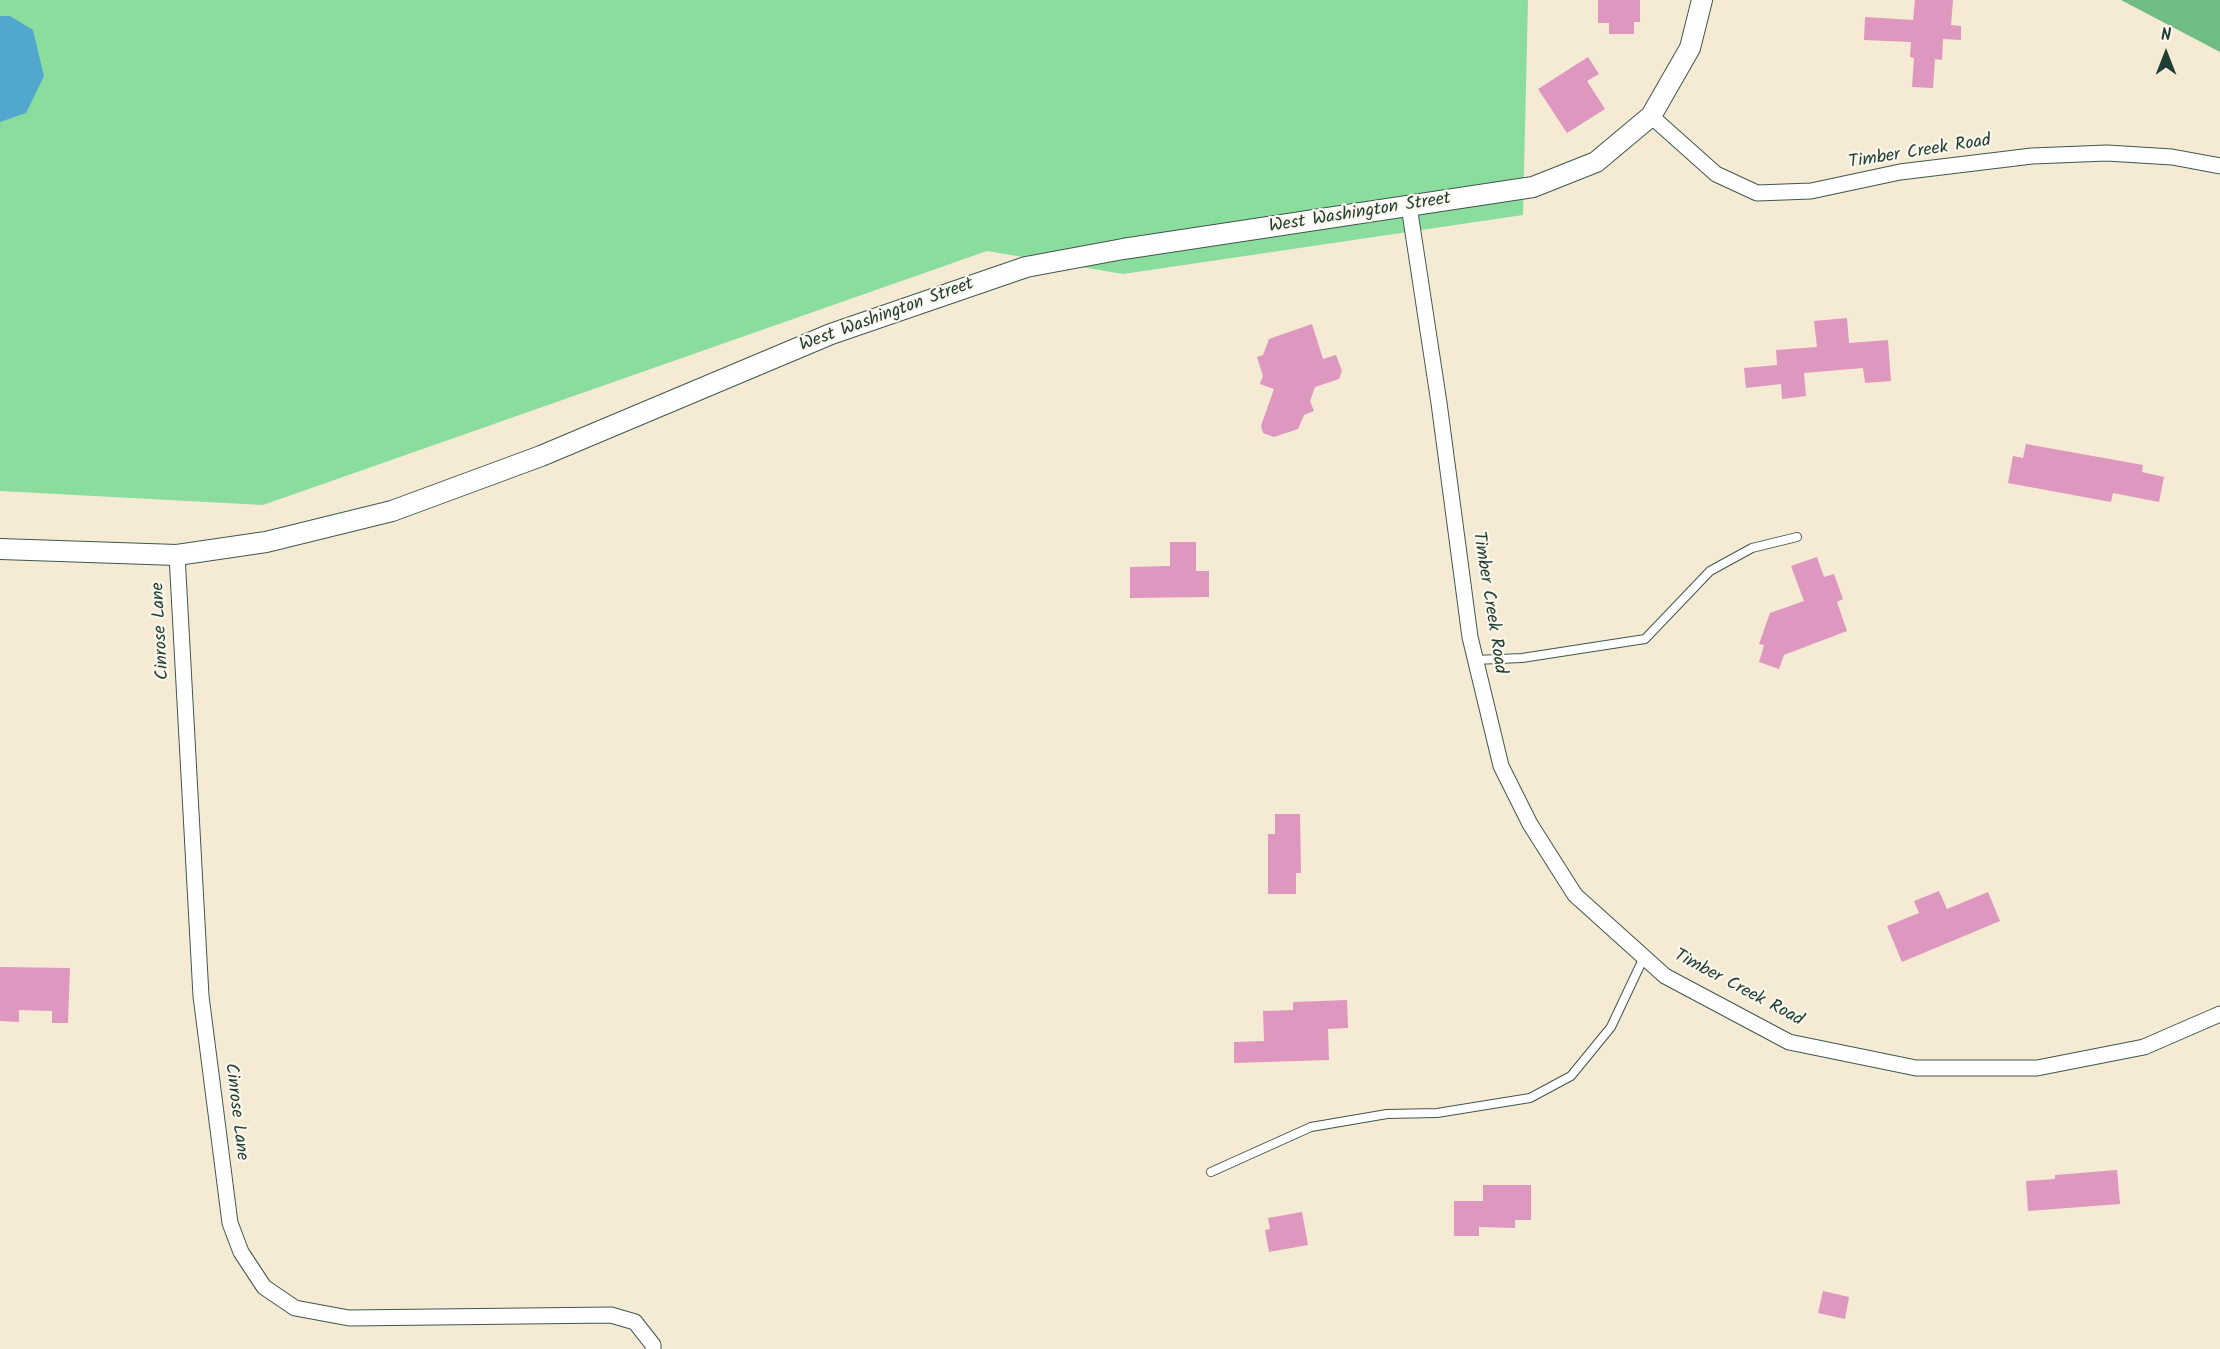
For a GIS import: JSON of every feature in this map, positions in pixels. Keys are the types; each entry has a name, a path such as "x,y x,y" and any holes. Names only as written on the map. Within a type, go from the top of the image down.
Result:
{"street":[{"name":"West Washington Street","path":"0,549 177,555 266,542 392,511 541,456 831,334 1026,267 1123,249 1533,187 1596,162 1651,116 1690,48 1702,0"},
{"name":"Timber Creek Road","path":"1651,116 1716,174 1758,194 1811,191 1900,172 2032,156 2107,153 2172,157 2220,166"},
{"name":"Timber Creek Road","path":"1409,206 1475,660 1502,766 1530,824 1575,895 1665,976 1789,1042 1916,1068 2037,1068 2144,1047 2220,1014"},
{"name":"Cinrose Lane","path":"177,555 201,996 230,1223 241,1252 264,1287 295,1308 349,1318 611,1315 635,1323 653,1345 653,1349"}],"lane":[{"path":"1475,660 1522,658 1645,639 1710,571 1752,548 1797,537"},
{"path":"1211,1172 1311,1127 1387,1114 1437,1113 1530,1098 1571,1076 1611,1027 1644,957"}],"green space":[{"path":"0,0 1528,0 1523,215 1123,274 987,251 263,505 0,491"},
{"path":"2121,0 2220,0 2220,52"}],"water":[{"path":"0,16 10,16 33,30 44,76 26,113 0,122"}],"building":[{"path":"1598,0 1640,0 1640,22 1634,22 1634,34 1609,34 1609,23 1598,23"},
{"path":"1915,0 1953,0 1951,25 1961,26 1961,40 1943,39 1942,60 1935,59 1933,88 1912,87 1914,58 1910,57 1911,42 1864,40 1865,17 1913,20"},
{"path":"1588,57 1599,74 1587,81 1605,109 1567,133 1538,89"},
{"path":"1847,318 1849,343 1888,340 1891,381 1865,383 1863,368 1804,373 1806,396 1782,399 1781,384 1746,388 1744,368 1777,365 1776,350 1817,347 1814,321"},
{"path":"1312,324 1323,359 1336,355 1342,371 1339,379 1315,387 1310,401 1314,411 1304,415 1298,429 1274,437 1263,433 1261,426 1274,389 1260,384 1263,376 1257,357 1263,355 1269,339"},
{"path":"2026,444 2143,465 2142,472 2164,477 2159,502 2113,493 2111,502 2008,483 2013,456 2023,458"},
{"path":"1170,542 1196,542 1196,571 1209,571 1209,597 1130,598 1130,567 1170,566"},
{"path":"1817,557 1824,577 1834,574 1843,599 1837,602 1847,631 1784,655 1779,669 1759,662 1764,645 1759,644 1770,613 1804,601 1791,566"},
{"path":"1275,814 1300,814 1301,873 1296,873 1296,894 1268,894 1268,834 1275,834"},
{"path":"1939,891 1947,909 1988,892 2000,921 1902,962 1887,926 1919,913 1914,901"},
{"path":"0,967 70,968 68,1023 52,1023 52,1011 19,1010 19,1022 0,1021"},
{"path":"1347,1000 1348,1028 1328,1029 1329,1060 1234,1063 1234,1042 1264,1041 1263,1011 1293,1010 1293,1002"},
{"path":"2117,1170 2120,1204 2028,1211 2026,1181 2055,1179 2055,1175"},
{"path":"1483,1185 1531,1185 1531,1220 1515,1220 1515,1228 1479,1227 1479,1236 1454,1236 1454,1201 1483,1201"},
{"path":"1302,1212 1308,1245 1269,1252 1265,1230 1270,1229 1268,1218"},
{"path":"1823,1291 1849,1297 1845,1319 1818,1313"}]}
